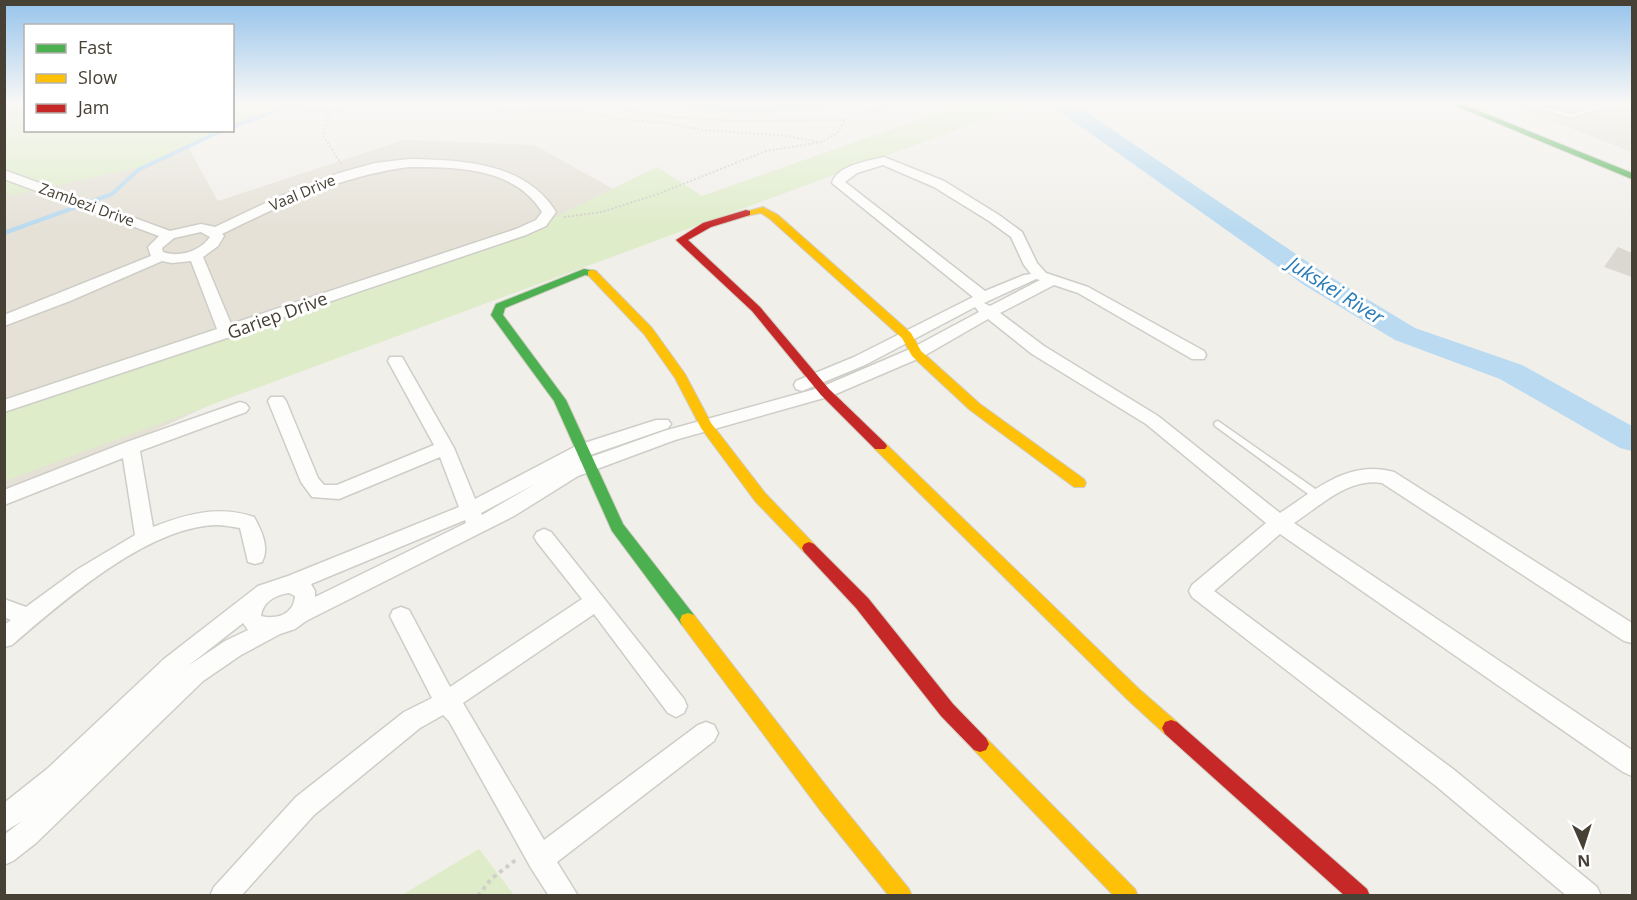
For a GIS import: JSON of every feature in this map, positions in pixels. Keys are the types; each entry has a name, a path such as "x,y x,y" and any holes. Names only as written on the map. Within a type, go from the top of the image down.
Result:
{"street":[{"path":"1553,145 1632,176"},
{"path":"1572,153 1592,166 1632,184"},
{"path":"1198,355 1083,290 1046,278 1031,265 1017,235 939,184 884,161 853,170 839,179 838,183 1038,350 1152,420 1279,523 1632,764"},
{"name":"Vaal Drive","path":"215,232 288,196 343,175 376,166 411,162 439,162 486,170 519,180 549,209 547,218"},
{"name":"Zambezi Drive","path":"4,174 169,235"},
{"path":"1079,483 975,407 916,353 907,336 774,217 763,210 743,214 686,234 681,240 756,309 820,386 1133,694 1360,896"},
{"name":"Gariep Drive","path":"4,406 227,333 521,232 537,226 547,218"},
{"path":"4,321 65,298 160,257 180,258 195,255 211,246 217,236 215,232 201,228 169,235 155,247 160,257"},
{"path":"195,255 227,333"},
{"path":"902,896 820,794 617,527 560,400 497,315 500,306 584,272 593,273 648,331 681,377 704,420 760,496 862,603 947,710 1128,896"},
{"path":"820,386 907,336 1046,278"},
{"path":"298,615 587,457 670,435 704,420 820,386 916,353 983,304"},
{"path":"396,361 445,448 474,518"},
{"path":"276,401 310,482 319,492 339,492 445,448"},
{"path":"4,498 130,448 240,408"},
{"path":"130,448 145,539"},
{"path":"1588,896 1492,817 1297,665 1228,616 1199,591 1279,523 1318,496 1343,481 1361,475 1387,477 1632,634"},
{"path":"4,638 93,568 145,539 192,521 234,517 247,522 252,529 255,556"},
{"path":"4,820 56,777 172,666 272,588 290,584 474,518"},
{"path":"544,537 676,706"},
{"path":"4,852 27,834 195,674 234,648 272,628 291,621 298,615 305,606 307,598 305,591 299,586 290,584"},
{"path":"257,599 249,614 251,621 255,626 272,628"},
{"path":"223,896 305,806 412,720 446,702 596,601"},
{"path":"4,608 29,617"},
{"path":"401,616 446,702 457,713 536,853 565,896"},
{"path":"536,853 706,733"}],"lane":[{"path":"1218,424 1318,496"}],"path":[{"path":"329,145 341,163 343,175"},
{"path":"547,218 602,212 658,194 757,154 806,145"},
{"path":"478,896 491,879 536,853"}],"shaded area":[{"path":"4,145 187,145 218,201 389,145 534,145 644,206 5,499"},
{"path":"1614,145 1632,145 1632,152"}],"green space":[{"path":"4,145 195,145 146,166 12,195 5,192"},
{"path":"847,145 915,145 5,481 5,406 537,226 657,167 702,196"},
{"path":"479,849 514,895 402,895"}],"building":[{"path":"1618,247 1632,253 1632,277 1604,267"}],"waterway":[{"path":"4,233 112,194 138,170 191,145"},
{"name":"Jukskei River","path":"1121,145 1314,279 1405,334 1511,372 1632,440"}],"traffic: fast":[{"path":"1556,145 1632,176"},
{"path":"592,273 584,272 500,306 497,315 560,400 617,527 688,620"}],"traffic: slow":[{"path":"746,213 763,210 774,217 907,336 916,353 975,407 1079,483"},
{"path":"592,273 648,331 681,377 706,425 760,497 809,548"},
{"path":"880,446 1133,694 1171,728"},
{"path":"688,620 827,803 902,896"},
{"path":"980,744 1128,896"}],"traffic: jam":[{"path":"746,213 707,225 681,240 756,309 825,392 880,446"},
{"path":"809,548 862,603 947,710 980,744"},
{"path":"1171,728 1360,896"}]}
